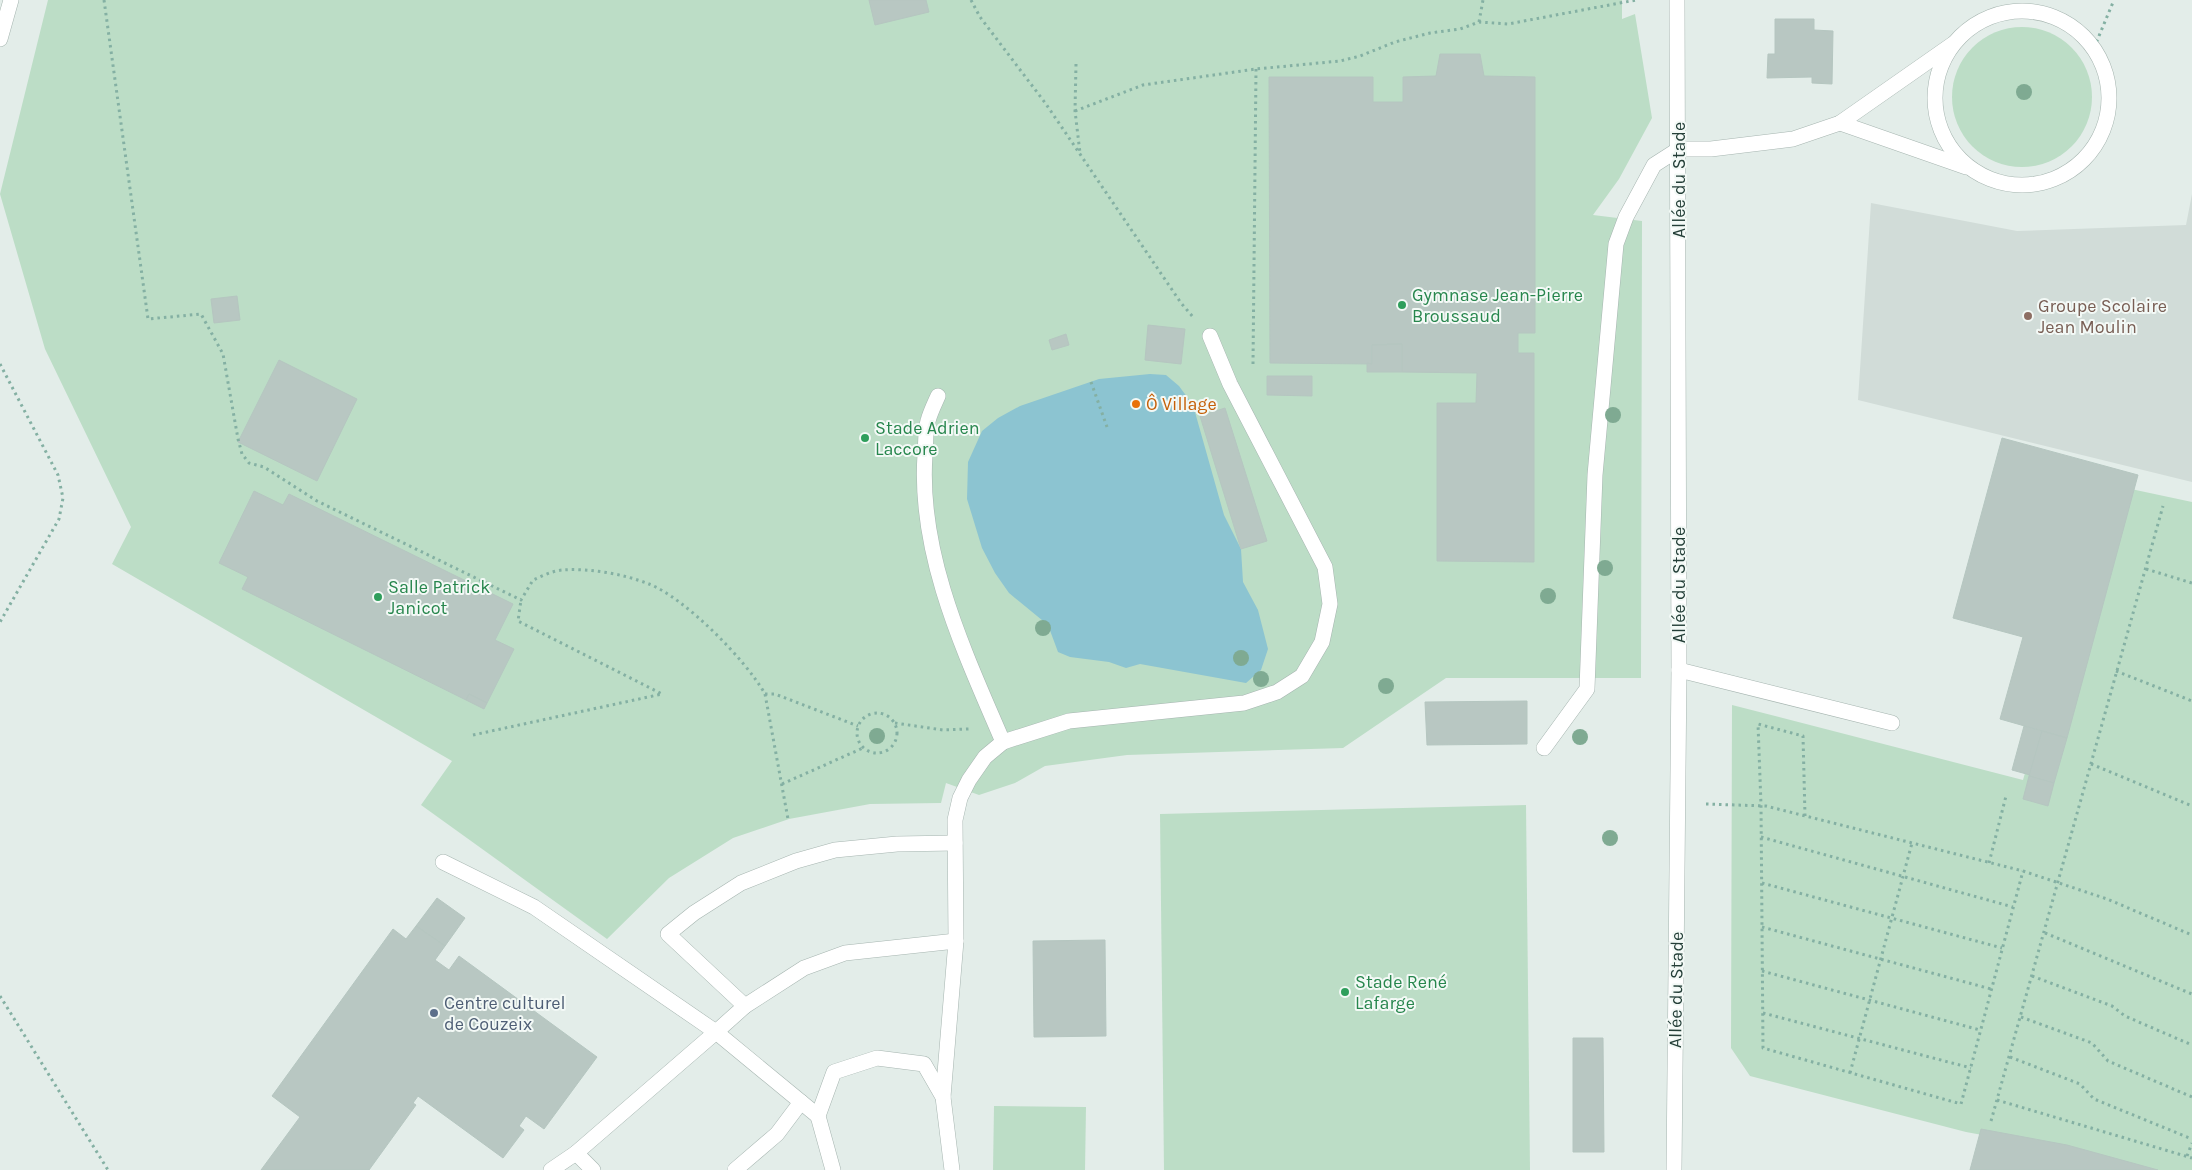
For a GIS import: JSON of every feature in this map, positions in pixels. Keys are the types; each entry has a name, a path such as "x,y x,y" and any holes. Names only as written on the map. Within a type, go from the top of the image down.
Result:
{"street":[{"path":"0,39 10,0"},
{"name":"Allée du Stade","path":"1674,1170 1678,805 1678,0"},
{"path":"1544,748 1587,689 1595,476 1616,244 1626,217 1654,165 1678,149 1711,149 1793,139 1840,123 1953,44 1973,25 1998,14 2025,11 2051,16 2075,29 2094,48 2106,72 2110,100 2104,126 2092,150 2072,170 2048,182 2020,185 1993,180 1969,168 1840,123"},
{"path":"1953,44 1939,68 1934,95 1938,123 1946,140 1950,148 1969,168"},
{"path":"952,1170 943,1097 956,941 955,820 960,798 969,780 985,757 1003,742 1069,721 1244,703 1277,692 1302,676 1322,642 1330,604 1325,567 1230,384 1210,336"},
{"path":"938,396 927,423 924,474 928,518 938,568 965,655 1003,742"},
{"path":"1678,670 1892,723"},
{"path":"745,1006 668,934 694,913 741,883 796,861 836,850 897,844 955,843"},
{"path":"443,862 534,907 716,1032 818,1116 833,1170"},
{"path":"551,1170 576,1153 745,1006 804,968 844,953 956,941"},
{"path":"818,1116 834,1072 877,1058 924,1064 943,1097"},
{"path":"734,1170 777,1134 802,1102"},
{"path":"576,1153 593,1170"}],"path":[{"path":"104,0 148,319 201,314 223,354 242,454 249,463 264,467 318,501 522,600"},
{"path":"971,0 980,17 1046,104 1181,303 1210,336"},
{"path":"1479,22 1483,0"},
{"path":"1075,111 1143,85 1256,69 1340,61 1360,56 1394,42 1430,33 1460,29 1479,22 1508,24 1636,0"},
{"path":"2094,48 2114,0"},
{"path":"1076,64 1075,111 1080,155"},
{"path":"1253,368 1256,69"},
{"path":"0,364 58,475 64,498 59,518 0,622"},
{"path":"1091,382 1107,428"},
{"path":"1991,1121 2163,506"},
{"path":"2146,569 2192,584"},
{"path":"473,734 662,694 518,621 522,600 533,580 562,570 595,572 650,584 680,603 730,647 755,676 765,694 788,819"},
{"path":"2116,671 2192,701"},
{"path":"765,694 775,694 858,726"},
{"path":"876,713 887,715 895,723 898,734 894,745 885,752 874,753 863,748 857,738 858,726 865,717 876,713"},
{"path":"895,723 943,730 962,730 996,725"},
{"path":"1805,816 1803,736 1758,724 1761,806 1763,1048 1960,1104 2023,871"},
{"path":"782,784 863,748"},
{"path":"2090,764 2192,806"},
{"path":"1989,862 2006,796"},
{"path":"1678,805 1761,806 1989,862 2023,871 2107,899 2192,935"},
{"path":"1761,837 2013,907"},
{"path":"1850,1073 1912,843"},
{"path":"1761,883 2002,948"},
{"path":"1762,928 1991,989"},
{"path":"2045,933 2192,994"},
{"path":"1762,971 1980,1030"},
{"path":"2032,976 2112,1006 2124,1016 2192,1045"},
{"path":"0,996 108,1170"},
{"path":"1763,1014 1971,1068"},
{"path":"2021,1017 2092,1043 2108,1061 2192,1097"},
{"path":"2010,1056 2080,1084 2094,1099 2192,1141 2187,1156"},
{"path":"1997,1100 2192,1158"}],"shaded area":[{"name":"Groupe Scolaire Jean Moulin","path":"2192,194 2192,482 1858,400 1871,203 2017,231 2186,225"}],"green space":[{"name":"Stade Adrien Laccore","path":"48,0 1622,0 1622,19 1635,14 1652,118 1619,179 1593,215 1642,221 1641,678 1446,678 1343,748 1127,755 1045,766 1015,783 979,795 946,783 941,803 870,804 789,819 733,838 669,878 607,939 421,805 452,761 112,564 131,527 45,349 0,194"},
{"path":"2022,27 2036,28 2049,32 2061,38 2072,47 2081,58 2087,70 2091,83 2091,111 2087,124 2081,136 2072,147 2061,156 2049,162 2036,166 2022,167 2008,166 1995,162 1983,156 1972,147 1963,136 1957,124 1953,111 1952,97 1953,83 1957,70 1963,58 1972,47 1983,38 1995,32 2008,28"},
{"path":"2131,489 2192,502 2192,1170 2135,1170 2063,1150 1966,1132 1750,1076 1731,1048 1732,705 2023,780 2035,738 2065,742"},
{"name":"Stade René Lafarge","path":"1526,805 1530,1170 1164,1170 1160,814"},
{"path":"994,1106 1086,1107 1085,1170 993,1170"}],"water":[{"path":"1150,374 1166,375 1179,386 1193,405 1224,515 1241,549 1243,582 1258,610 1268,649 1261,670 1246,683 1140,664 1126,668 1109,662 1070,657 1058,652 1048,625 1009,593 995,573 982,548 967,499 968,462 982,431 998,418 1020,406 1099,379"}],"building":[{"path":"869,0 926,0 929,12 875,25"},
{"path":"1775,19 1814,19 1814,30 1833,31 1832,84 1812,83 1812,77 1767,78 1768,54 1775,54"},
{"name":"Gymnase Jean-Pierre Broussaud","path":"1440,54 1480,54 1484,76 1535,77 1535,333 1518,333 1518,353 1534,353 1534,562 1437,561 1437,403 1476,403 1477,373 1402,372 1402,344 1372,345 1372,364 1270,363 1269,77 1373,77 1373,102 1403,102 1403,77 1436,76"},
{"path":"237,296 240,320 214,323 211,299"},
{"path":"1148,325 1185,329 1181,364 1145,360"},
{"path":"1066,334 1069,345 1052,350 1049,340"},
{"path":"1402,344 1402,372 1367,372 1367,363 1372,364 1372,345"},
{"path":"279,360 357,399 317,481 238,442"},
{"path":"1267,376 1312,376 1312,396 1267,395"},
{"path":"1225,408 1267,541 1241,549 1200,416"},
{"path":"2002,438 2138,475 2067,738 2000,719 2023,637 1953,618"},
{"name":"Salle Patrick Janicot","path":"254,491 283,505 289,494 513,604 495,640 514,649 487,703 469,694 466,700 242,589 248,577 219,563"},
{"path":"469,694 487,703 484,709 466,700"},
{"path":"1527,701 1527,744 1427,745 1425,702"},
{"path":"2024,726 2042,731 2030,775 2012,770"},
{"path":"2042,731 2067,738 2054,783 2029,776"},
{"path":"2029,776 2054,783 2048,806 2023,799"},
{"path":"437,898 465,918 445,946 416,926"},
{"name":"Centre culturel de Couzeix","path":"416,926 445,946 435,960 449,970 459,956 597,1057 544,1129 526,1116 519,1126 524,1130 503,1158 418,1096 413,1103 416,1105 369,1170 261,1170 300,1117 272,1096 393,929 406,939"},
{"path":"1105,940 1106,1036 1034,1037 1033,941"},
{"path":"1573,1038 1603,1038 1604,1152 1573,1152"},
{"path":"1981,1129 2067,1145 2158,1170 1970,1170"}],"place":[{"name":"Gymnase Jean-Pierre Broussaud","path":"1402,305"},
{"name":"Groupe Scolaire Jean Moulin","path":"2028,316"},
{"name":"Ô Village","path":"1136,404"},
{"name":"Stade Adrien Laccore","path":"865,438"},
{"name":"Salle Patrick Janicot","path":"378,597"},
{"name":"Stade René Lafarge","path":"1345,992"},
{"name":"Centre culturel de Couzeix","path":"434,1013"}]}
